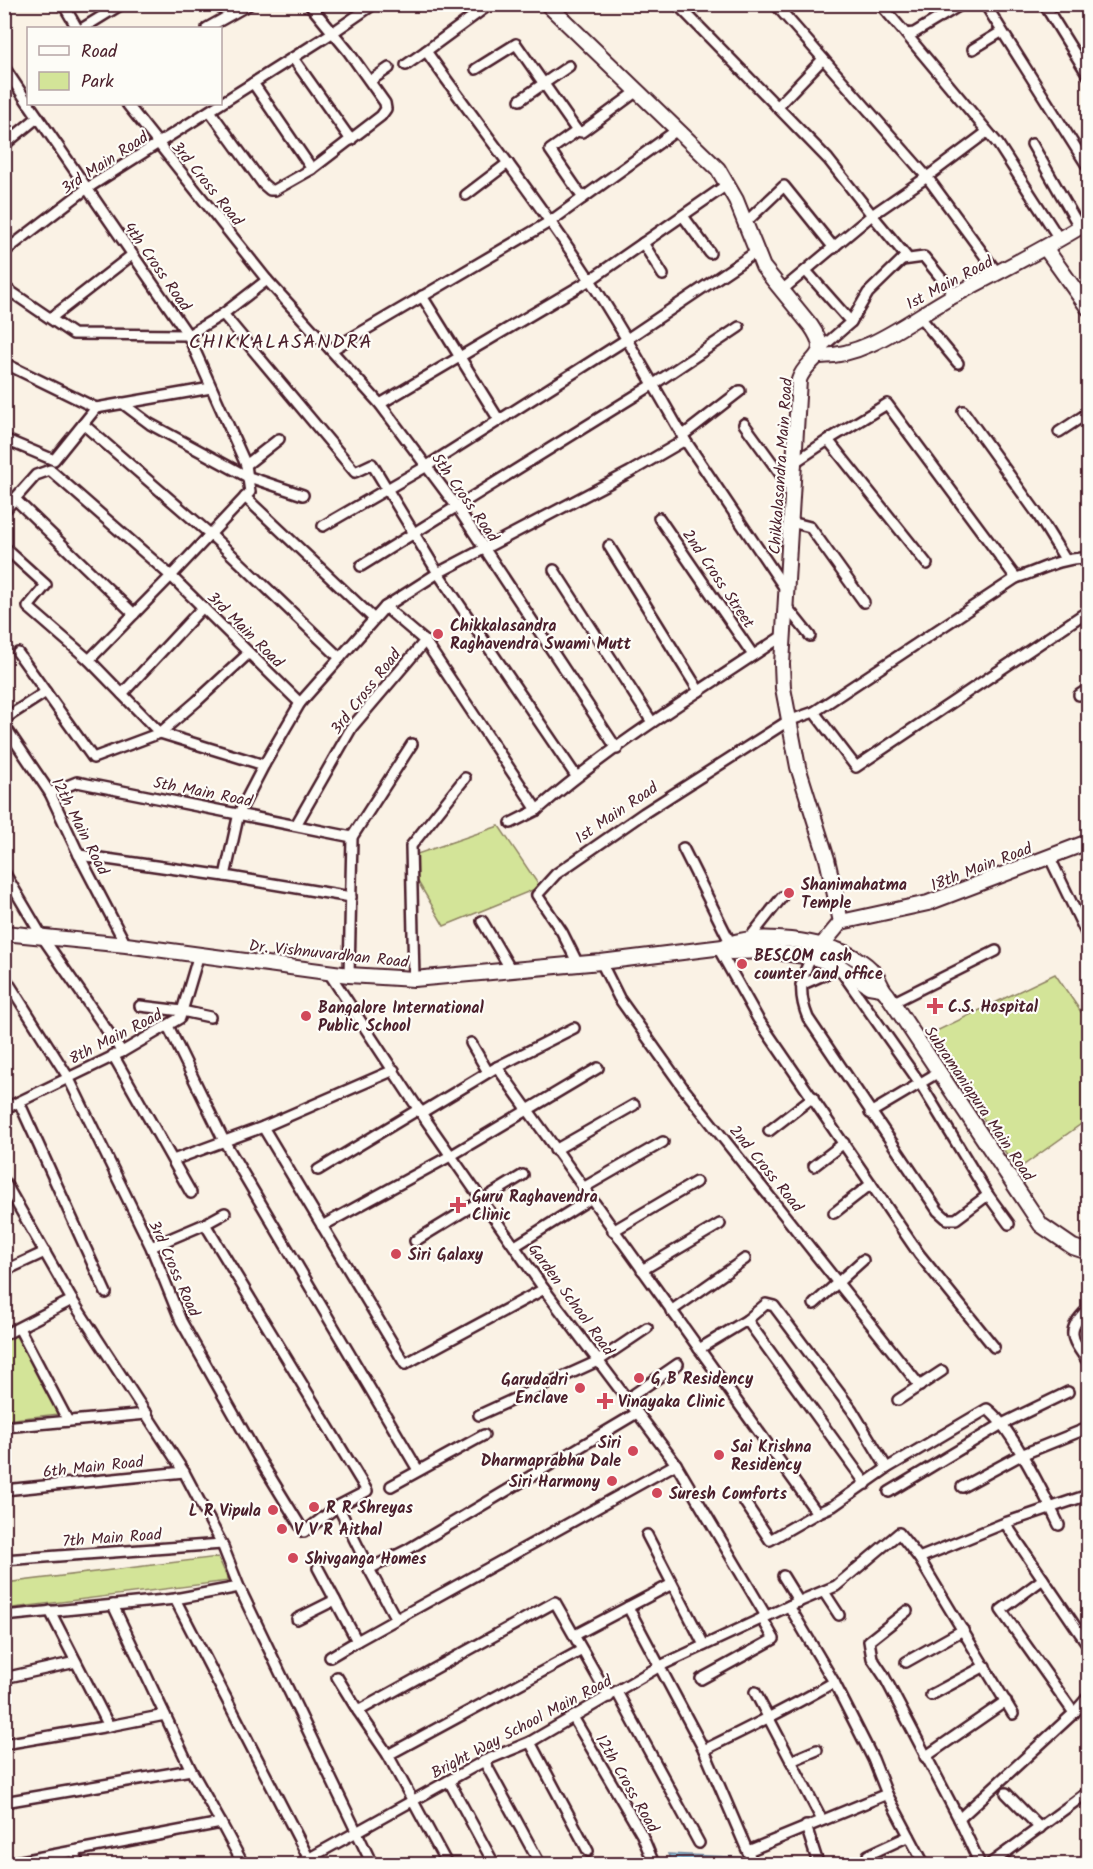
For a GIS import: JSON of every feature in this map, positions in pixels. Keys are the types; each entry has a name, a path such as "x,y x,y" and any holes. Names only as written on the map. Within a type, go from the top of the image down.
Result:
{"street":[{"path":"63,4 76,27"},
{"path":"85,27 122,4"},
{"path":"209,27 250,4"},
{"path":"210,111 263,184 270,190 282,188 312,169 381,116 386,109 385,102 348,51 309,4"},
{"name":"3rd Main Road","path":"222,103 374,4"},
{"path":"406,65 490,4"},
{"path":"547,4 711,162 728,184 763,267 815,331 819,352"},
{"path":"676,4 828,159 906,256 868,293 851,322 819,352"},
{"path":"775,4 927,177 998,274"},
{"path":"906,34 914,33 962,4"},
{"path":"985,4 1089,167"},
{"path":"1044,4 1089,75"},
{"path":"884,6 998,144 1059,240"},
{"path":"973,49 1001,32"},
{"path":"476,69 515,44 545,84 572,127 582,132 636,92"},
{"path":"426,51 551,221 627,339 683,438 787,591"},
{"path":"293,58 351,140"},
{"path":"777,107 823,59"},
{"path":"520,100 569,66"},
{"name":"4th Cross Road","path":"5,68 27,100"},
{"path":"370,81 389,68"},
{"path":"253,83 312,169"},
{"name":"4th Cross Road","path":"30,105 188,335 246,465 248,494"},
{"name":"3rd Cross Road","path":"128,105 267,280"},
{"name":"3rd Main Road","path":"4,252 86,189 219,105"},
{"path":"4,145 38,117"},
{"path":"331,350 551,221 677,130"},
{"path":"577,131 550,150 583,198"},
{"path":"781,291 872,215 987,132"},
{"path":"1032,144 1084,225"},
{"path":"466,195 508,163"},
{"path":"380,404 590,280 728,184"},
{"path":"745,222 784,186 834,248"},
{"path":"683,216 710,253"},
{"name":"1st Main Road","path":"819,352 834,356 862,347 1046,249 1084,225"},
{"path":"643,243 663,275"},
{"path":"1046,249 1089,308"},
{"path":"323,526 427,466 627,339 756,252"},
{"path":"51,318 132,255"},
{"path":"902,260 924,257 955,296"},
{"path":"806,272 851,322"},
{"path":"4,287 74,333 188,335 223,314 267,280"},
{"name":"5th Cross Road","path":"267,280 380,404 427,466 457,507 617,748"},
{"path":"422,296 499,420"},
{"path":"223,314 355,472 372,464 438,573 576,776"},
{"path":"919,316 958,363"},
{"path":"361,566 654,384 739,327"},
{"name":"Chikkalasandra Main Road","path":"819,352 799,380 782,675 788,721 798,767 827,859 841,922"},
{"path":"4,363 96,408 210,388"},
{"path":"225,876 239,813 300,703 385,607 438,573 630,472 683,438 740,392"},
{"path":"123,404 150,424 246,476 303,495"},
{"path":"795,462 887,404 1016,578"},
{"path":"4,439 54,460 86,427 96,408"},
{"path":"963,411 1036,512 1065,559"},
{"path":"1059,432 1089,413"},
{"path":"744,424 793,491"},
{"path":"86,427 210,534 340,657"},
{"path":"246,465 279,439"},
{"path":"828,440 927,564"},
{"path":"4,511 36,475 50,470 171,576"},
{"path":"89,660 248,494 374,619"},
{"path":"15,499 134,614"},
{"name":"2nd Cross Street","path":"659,518 753,656"},
{"path":"791,522 810,527 864,602"},
{"path":"609,546 699,691"},
{"path":"4,548 46,585 28,607 89,660 160,733 264,765"},
{"path":"788,721 814,712 1016,578 1065,559 1086,560"},
{"path":"554,570 652,722"},
{"name":"3rd Main Road","path":"171,576 300,703"},
{"path":"786,606 810,636"},
{"path":"122,694 203,607"},
{"path":"385,607 425,641 537,810"},
{"path":"814,712 856,767 1089,611"},
{"path":"511,823 537,810 576,776 652,722 784,635"},
{"name":"3rd Cross Road","path":"296,825 352,727 425,641"},
{"path":"18,653 93,758 160,733 249,653"},
{"path":"1079,695 1089,688"},
{"path":"4,719 46,692"},
{"name":"1st Main Road","path":"578,964 562,932 537,895 540,889 556,874 644,813 788,721"},
{"name":"12th Main Road","path":"4,725 50,793 78,855 126,945"},
{"path":"349,975 352,837 412,744"},
{"path":"414,979 411,846 465,778"},
{"name":"5th Main Road","path":"50,793 77,782 352,837"},
{"name":"18th Main Road","path":"841,922 928,903 1089,842"},
{"path":"682,848 723,945 758,1019 919,1254 994,1347"},
{"path":"78,855 351,897"},
{"path":"1050,858 1089,937"},
{"path":"4,872 117,1054 191,1192"},
{"path":"748,940 782,897"},
{"path":"482,921 511,970"},
{"path":"841,922 806,967 801,986 801,998 808,1018 938,1211 947,1219 956,1219 988,1195"},
{"name":"Dr. Vishnuvardhan Road","path":"4,933 126,945 329,973 414,979 601,962 748,940 774,939 823,945"},
{"name":"Dr. Vishnuvardhan Road","path":"723,945 731,952 768,951 812,957 841,967 869,986 881,988"},
{"name":"Subramaniapura Main Road","path":"823,945 858,959 876,975 881,988 1041,1225 1073,1247 1089,1252"},
{"path":"892,1003 996,951"},
{"name":"8th Main Road","path":"68,1077 117,1054 180,1018 199,954"},
{"name":"2nd Cross Road","path":"601,962 619,998 684,1089 920,1386"},
{"path":"801,986 839,969 920,1083 988,1195 1009,1224"},
{"name":"Garden School Road","path":"329,973 420,1111 544,1289 676,1464 764,1617 774,1639 701,1680"},
{"name":"3rd Cross Road","path":"4,976 68,1077 151,1247 181,1321 258,1457 304,1532 338,1506"},
{"path":"140,1006 210,1017"},
{"path":"168,1026 224,1141 418,1470"},
{"path":"318,1170 492,1069 574,1028"},
{"path":"471,1043 527,1109 817,1513"},
{"path":"322,1226 452,1155 598,1068"},
{"path":"173,1160 263,1127 394,1070"},
{"path":"870,1113 939,1072"},
{"path":"6,1106 19,1102 68,1077"},
{"path":"769,1131 813,1097"},
{"path":"19,1102 106,1293"},
{"path":"555,1150 634,1105"},
{"path":"263,1127 405,1364 544,1289"},
{"path":"582,1188 663,1142"},
{"path":"814,1166 844,1143"},
{"path":"415,1241 523,1175"},
{"path":"4,1181 7,1192 72,1300 184,1472 222,1544 239,1587 372,1864"},
{"path":"613,1231 696,1182"},
{"path":"834,1213 871,1184"},
{"path":"515,1246 590,1199"},
{"path":"151,1247 225,1213"},
{"path":"205,1224 367,1491 338,1506 396,1619"},
{"path":"642,1270 720,1224"},
{"path":"4,1271 45,1252"},
{"path":"671,1311 745,1259"},
{"path":"814,1304 863,1260"},
{"path":"4,1335 72,1300"},
{"path":"699,1349 747,1320 766,1304 774,1306 852,1410 887,1468"},
{"path":"1089,1309 1075,1322 1072,1332 1074,1341 1089,1362"},
{"path":"747,1320 866,1484"},
{"path":"19,1328 68,1421"},
{"path":"479,1415 598,1361 647,1328"},
{"path":"627,1399 678,1364"},
{"path":"898,1400 942,1371"},
{"path":"889,1492 1002,1424 1068,1392"},
{"path":"744,1501 770,1540 833,1506 887,1468 987,1409 996,1415 1002,1424 1059,1525"},
{"path":"369,1569 417,1544 637,1413"},
{"path":"4,1426 147,1414"},
{"path":"962,1487 1021,1455 1088,1428"},
{"path":"391,1485 484,1435"},
{"path":"330,1657 676,1464"},
{"name":"6th Main Road","path":"4,1490 184,1472"},
{"path":"1013,1714 919,1558 1005,1523 1050,1507 1087,1498"},
{"path":"1005,1523 1089,1645"},
{"name":"Bright Way School Main Road","path":"299,1864 484,1761 530,1742 660,1666 764,1617 837,1586 899,1533 919,1558"},
{"path":"647,1535 704,1645"},
{"name":"7th Main Road","path":"4,1560 222,1544"},
{"path":"318,1568 357,1641"},
{"path":"783,1576 799,1602"},
{"path":"1043,1579 1001,1610 1074,1713"},
{"path":"575,1635 672,1584"},
{"path":"4,1616 175,1599 239,1587"},
{"path":"824,1592 839,1615"},
{"path":"175,1599 309,1859"},
{"path":"297,1619 335,1600"},
{"path":"358,1711 555,1602 582,1650 613,1695 699,1843"},
{"path":"113,1605 191,1770 243,1864"},
{"path":"789,1606 834,1682 873,1759 887,1794 924,1864"},
{"path":"628,1607 704,1750 749,1854 806,1826 887,1794"},
{"path":"50,1611 109,1726"},
{"path":"907,1611 869,1641 872,1658 884,1676 959,1819 980,1864"},
{"path":"906,1662 963,1630"},
{"path":"388,1755 582,1650"},
{"path":"4,1677 76,1662"},
{"path":"932,1695 985,1666"},
{"path":"337,1677 388,1755 447,1864"},
{"path":"704,1750 789,1708 834,1682"},
{"path":"755,1692 822,1820"},
{"path":"959,1819 1089,1697"},
{"path":"925,1757 1006,1701"},
{"path":"4,1744 165,1715"},
{"name":"12th Cross Road","path":"573,1717 642,1836 654,1864"},
{"path":"530,1742 588,1851"},
{"path":"791,1761 818,1750"},
{"path":"484,1761 540,1864"},
{"path":"4,1802 191,1770"},
{"path":"449,1781 494,1864"},
{"path":"990,1864 1089,1792"},
{"path":"1006,1793 1040,1828"},
{"path":"5,1864 221,1823"},
{"path":"806,1826 817,1860"},
{"path":"868,1855 881,1851 909,1836"},
{"path":"75,1851 78,1864"}],"green space":[{"path":"499,826 540,887 444,926 414,875 417,854"},
{"path":"1055,974 1088,1022 1088,1119 1017,1170 928,1035"},
{"path":"24,1331 68,1413 5,1420 5,1341"},
{"path":"218,1557 229,1581 5,1609 5,1583"}],"water":[{"path":"668,1854 833,1862 844,1864 673,1864"}],"place":[{"name":"Chikkalasandra Raghavendra Swami Mutt","path":"438,634"},
{"name":"Shanimahatma Temple","path":"789,893"},
{"name":"BESCOM cash counter and office","path":"742,964"},
{"name":"C.S. Hospital","path":"935,1006"},
{"name":"Bangalore International Public School","path":"306,1016"},
{"name":"Guru Raghavendra Clinic","path":"458,1205"},
{"name":"Siri Galaxy","path":"396,1254"},
{"name":"G B Residency","path":"639,1378"},
{"name":"Garudadri Enclave","path":"580,1388"},
{"name":"Vinayaka Clinic","path":"605,1401"},
{"name":"Siri Dharmaprabhu Dale","path":"633,1451"},
{"name":"Sai Krishna Residency","path":"719,1455"},
{"name":"Siri Harmony","path":"612,1481"},
{"name":"Suresh Comforts","path":"657,1493"},
{"name":"R R Shreyas","path":"314,1507"},
{"name":"L R Vipula","path":"273,1510"},
{"name":"V V R Aithal","path":"282,1529"},
{"name":"Shivganga Homes","path":"293,1558"}],"district":[{"name":"CHIKKALASANDRA","path":"281,341"}]}
